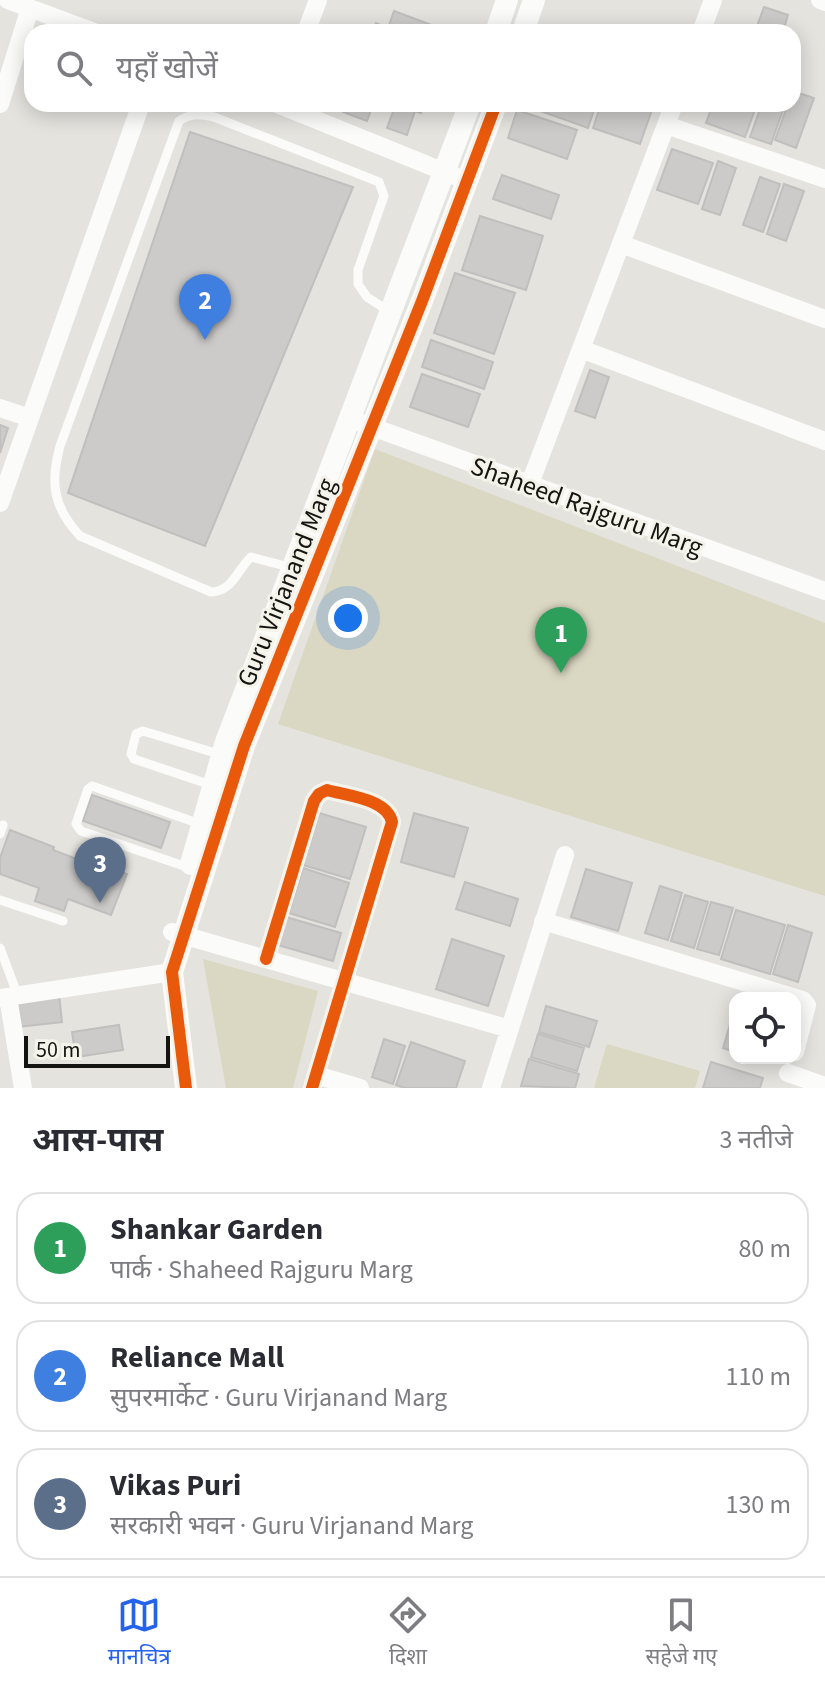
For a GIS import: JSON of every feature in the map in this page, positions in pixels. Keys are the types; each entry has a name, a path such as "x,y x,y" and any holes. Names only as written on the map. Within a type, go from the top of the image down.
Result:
{"street":[{"path":"8,0 73,24"},
{"path":"309,24 318,0"},
{"path":"499,24 507,0"},
{"path":"526,24 534,0"},
{"path":"704,24 713,0"},
{"path":"25,24 30,8"},
{"path":"0,104 24,27"},
{"path":"0,503 138,112"},
{"path":"297,112 467,181"},
{"name":"Guru Virjanand Marg","path":"178,934 190,868 222,755 467,112"},
{"name":"Guru Virjanand Marg","path":"171,1088 166,973 178,934 244,746 372,428 493,112"},
{"path":"529,486 671,112"},
{"path":"666,125 825,179"},
{"path":"621,244 825,319"},
{"path":"581,349 825,441"},
{"path":"0,408 30,418"},
{"name":"Shaheed Rajguru Marg","path":"350,419 825,591"},
{"path":"266,959 314,801 319,794 327,790 382,807 390,813 392,822 314,1081 360,1088"},
{"path":"491,1088 565,855"},
{"path":"543,921 777,992"},
{"path":"178,934 510,1029"},
{"path":"23,1088 9,997 166,973"},
{"name":"Guru Virjanand Marg","path":"166,973 186,1088"},
{"path":"801,999 807,1005 801,1034"},
{"path":"788,1073 825,1086"}],"lane":[{"path":"293,568 251,557 228,587 222,592 211,592 80,536 68,523 58,504 53,474 60,446 179,121 188,115 214,117 379,182 384,196 358,270 358,284 367,297 391,312"},
{"path":"214,786 134,759 131,754 136,734 143,731 222,755"},
{"path":"190,868 81,831 76,824 88,789 92,786 203,825"},
{"path":"0,900 63,921"},
{"path":"0,948 9,997"}],"shaded area":[{"path":"375,449 825,623 825,896 278,724"},
{"path":"203,959 318,991 293,1088 226,1088"},
{"path":"607,1044 700,1071 695,1088 594,1088"}],"building":[{"path":"764,7 788,15 785,24 758,24"},
{"path":"394,11 429,24 389,24"},
{"path":"801,94 814,98 796,148 775,140 785,112 801,112"},
{"path":"343,112 370,112 367,121"},
{"path":"393,112 415,112 407,135 387,128"},
{"path":"516,112 577,130 567,159 508,138"},
{"path":"543,112 593,112 588,128"},
{"path":"598,112 651,112 640,144 593,128"},
{"path":"710,112 754,112 745,137 706,123"},
{"path":"759,112 782,112 771,144 750,137"},
{"path":"190,132 353,187 205,546 68,493"},
{"path":"672,149 713,163 698,204 657,190"},
{"path":"718,161 736,168 720,215 702,209"},
{"path":"502,175 559,195 551,219 493,199"},
{"path":"760,177 780,184 763,232 743,225"},
{"path":"784,184 804,191 786,241 767,234"},
{"path":"480,216 543,236 526,290 462,270"},
{"path":"455,273 515,293 494,354 434,333"},
{"path":"431,340 493,362 484,389 422,367"},
{"path":"590,370 609,377 595,418 575,411"},
{"path":"422,374 480,394 468,427 410,407"},
{"path":"0,425 8,428 0,453"},
{"path":"92,795 170,822 161,848 83,821"},
{"path":"319,813 366,827 350,879 303,865"},
{"path":"414,813 468,828 454,877 401,862"},
{"path":"10,830 79,860 80,857 127,874 111,915 68,899 64,911 35,901 39,888 0,874 0,858"},
{"path":"303,868 349,883 335,927 289,913"},
{"path":"586,869 632,883 618,931 571,917"},
{"path":"465,882 518,899 510,926 456,909"},
{"path":"660,886 682,893 668,940 645,933"},
{"path":"685,895 708,902 694,948 671,941"},
{"path":"711,902 733,908 719,955 697,949"},
{"path":"736,910 785,925 770,974 721,959"},
{"path":"286,917 341,933 333,961 278,945"},
{"path":"788,925 812,933 798,982 773,974"},
{"path":"452,939 504,956 488,1006 436,989"},
{"path":"59,994 62,1022 18,1027 15,999"},
{"path":"546,1006 597,1021 589,1047 539,1032"},
{"path":"119,1025 123,1050 76,1057 72,1032"},
{"path":"729,1028 729,1050 723,1048"},
{"path":"538,1034 584,1048 577,1071 531,1057"},
{"path":"384,1039 405,1046 393,1084 372,1077"},
{"path":"411,1042 465,1061 456,1088 405,1088 396,1085"},
{"path":"529,1059 579,1074 575,1088 521,1086"},
{"path":"711,1062 763,1078 760,1088 703,1088"}],"cycle path":[{"path":"186,1088 172,972 244,746 422,301 493,112"},
{"path":"266,959 314,801 319,794 327,790 366,800 383,808 392,822 312,1088"}],"place":[{"name":"Reliance Mall","path":"205,340"},
{"name":"Shankar Garden","path":"561,673"},
{"name":"Vikas Puri","path":"100,903"}]}
